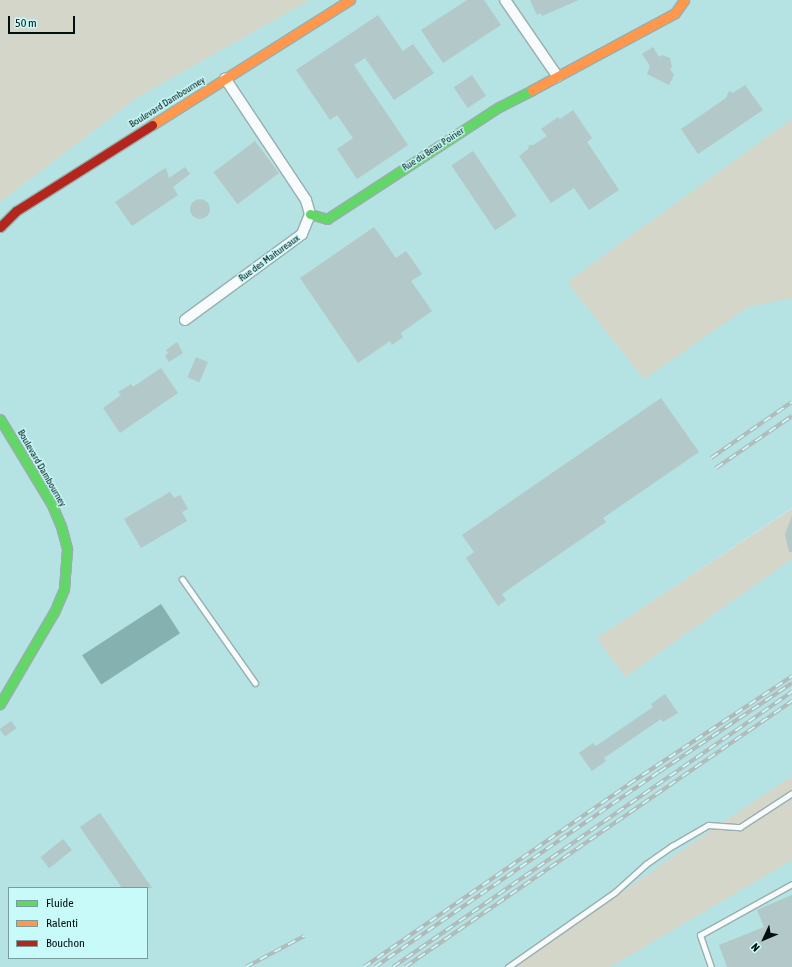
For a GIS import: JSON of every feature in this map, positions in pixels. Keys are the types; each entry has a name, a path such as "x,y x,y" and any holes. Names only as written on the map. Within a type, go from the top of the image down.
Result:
{"street":[{"name":"Boulevard Dambourney","path":"0,227 16,211 350,0"},
{"path":"505,0 558,77"},
{"name":"Rue du Beau Poirier","path":"310,214 327,219 499,107 558,77 674,13 684,0"},
{"path":"225,78 306,200 310,214"},
{"name":"Rue des Maitureaux","path":"185,320 302,234 310,214"},
{"name":"Boulevard Dambourney","path":"0,419 52,505 61,526 67,549 64,589 54,612 0,704"}],"lane":[{"path":"182,579 255,683"},
{"path":"508,967 615,892 646,864 672,846 708,826 740,827 792,793"},
{"path":"711,967 700,935 792,884"}],"shaded area":[{"path":"0,0 310,0 138,97 0,202"},
{"path":"310,0 792,0 792,119 567,282 644,379 748,306 792,298 792,507 597,638 625,677 792,559 792,776 698,839 516,967 0,967 0,412 87,545 0,411 0,202 138,97"},
{"path":"792,119 792,298 748,307 644,379 567,282"},
{"path":"792,509 792,559 625,677 597,638"},
{"path":"161,604 180,633 101,685 82,655"},
{"path":"792,776 792,860 610,967 516,967 698,839"},
{"path":"792,860 792,967 610,967"}],"building":[{"path":"467,0 484,0 501,25 443,63 421,30"},
{"path":"530,0 579,0 542,16 541,13 537,15"},
{"path":"378,15 403,51 413,44 434,73 394,100 365,58 354,65 408,145 357,179 337,149 353,138 337,115 330,120 296,70"},
{"path":"653,47 659,57 662,55 670,58 672,67 670,69 674,75 669,85 647,74 650,66 642,54"},
{"path":"472,75 486,96 468,108 454,87"},
{"path":"745,85 763,110 698,154 681,129 726,98 729,91 733,93"},
{"path":"573,110 592,138 587,142 619,190 589,210 574,188 551,203 519,156 528,149 529,145 533,145 547,136 541,129 558,117 560,119"},
{"path":"255,141 279,173 238,204 213,172"},
{"path":"473,151 517,216 495,230 451,166"},
{"path":"185,167 190,174 173,187 178,195 132,226 115,202 166,168 169,178"},
{"path":"200,199 207,202 210,209 207,216 200,219 193,216 190,209 193,202"},
{"path":"374,227 396,258 406,251 418,268 422,274 411,281 432,311 401,333 403,337 392,345 390,341 358,363 300,278"},
{"path":"177,342 183,353 169,362 165,356 168,353 166,350"},
{"path":"196,357 208,362 199,382 187,377"},
{"path":"161,368 178,393 120,433 103,408 121,395 118,392 131,384 133,387"},
{"path":"661,398 699,452 603,518 606,522 502,594 506,600 498,606 466,558 474,552 462,535"},
{"path":"170,492 174,498 180,495 188,509 182,512 187,521 141,548 124,519"},
{"path":"792,516 792,552 789,552 785,534"},
{"path":"665,694 678,713 663,722 661,719 604,758 606,761 592,771 579,753 593,743 596,746 653,707 651,704"},
{"path":"11,721 16,728 5,737 0,729"},
{"path":"100,813 152,888 121,887 80,827"},
{"path":"63,839 72,850 49,868 40,857"},
{"path":"792,895 792,967 727,967 719,945 764,927 757,910"}],"railway":[{"path":"711,458 792,402"},
{"path":"716,468 792,416"},
{"path":"364,967 629,784 792,676"},
{"path":"375,967 659,772 792,683"},
{"path":"393,967 792,692"},
{"path":"405,967 792,701"},
{"path":"246,967 304,936"}],"traffic: fast":[{"path":"310,214 327,219 499,107 532,90"},
{"path":"0,419 52,505 61,526 67,549 64,589 54,612 0,704"}],"traffic: slow":[{"path":"152,125 350,0"},
{"path":"532,90 675,13 684,0"}],"traffic: jam":[{"path":"0,227 16,211 152,125"}]}
